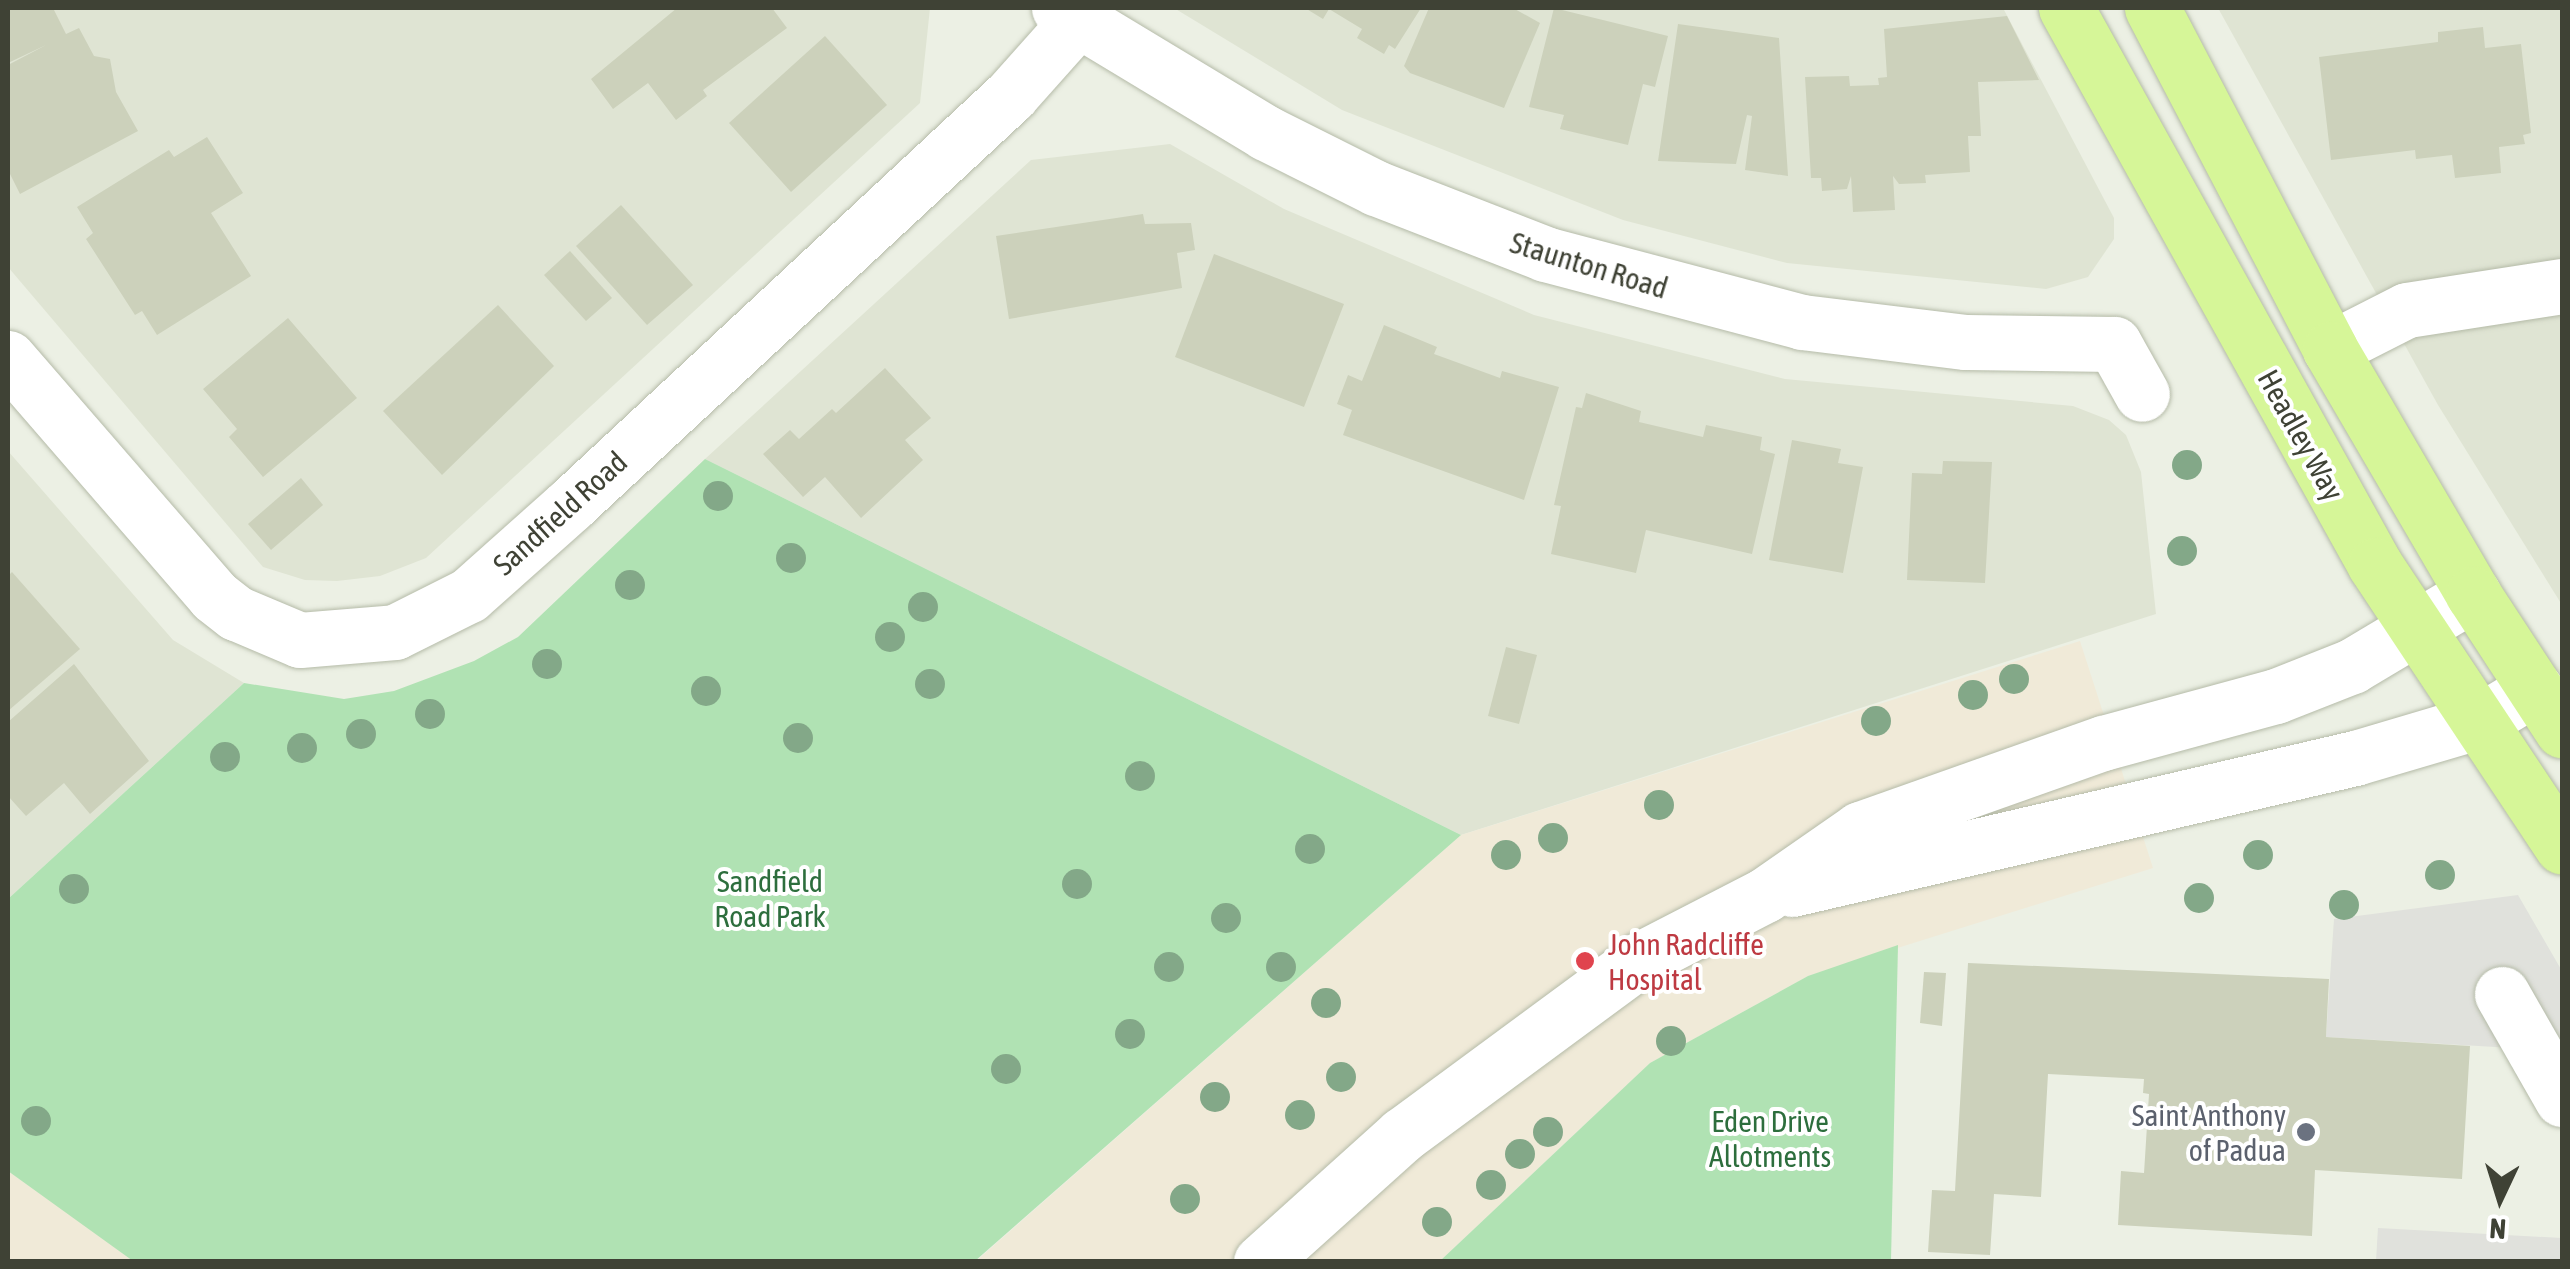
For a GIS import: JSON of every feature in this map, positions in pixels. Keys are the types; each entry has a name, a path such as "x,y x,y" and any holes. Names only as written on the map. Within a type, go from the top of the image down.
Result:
{"main road":[{"name":"Headley Way","path":"2066,8 2375,566 2562,846"},
{"path":"2152,8 2330,350 2473,594 2549,709"}],"street":[{"name":"Sandfield Road","path":"8,358 214,596 236,614 300,640 395,632 469,596 570,506 1011,95 1067,15"},
{"name":"Staunton Road","path":"1067,15 1171,80 1376,188 1545,254 1802,322 1966,342 2114,344 2142,394"},
{"path":"2330,350 2407,310 2562,286"},
{"path":"1261,1262 1402,1135 1639,960 1765,895 1860,828 2103,743 2276,696 2352,666 2473,594"},
{"path":"1765,895 2356,758 2480,720 2549,709"},
{"path":"2502,994 2562,1099"}],"shaded area":[{"path":"8,8 930,8 920,103 426,558 380,576 337,581 305,580 263,567 8,267"},
{"path":"1174,8 2003,8 2114,218 2114,239 2088,277 2046,289 1787,263 1623,220 1342,110"},
{"path":"2218,8 2562,8 2562,605 2438,405"},
{"path":"1170,144 1284,209 1534,315 1785,379 2073,406 2109,420 2126,435 2141,472 2156,614 1461,835 705,459 1031,160"},
{"path":"8,451 173,640 244,683 8,899"},
{"name":"John Radcliffe Hospital","path":"2080,641 2153,868 1808,976 1650,1063 1440,1261 975,1262 1461,835"},
{"path":"2518,895 2562,971 2562,1051 2326,1037 2334,919"},
{"path":"8,1171 80,1222 133,1261 8,1261"},
{"path":"2378,1228 2562,1238 2562,1261 2376,1261"}],"green space":[{"name":"Sandfield Road Park","path":"705,459 1461,835 975,1261 133,1261 8,1171 8,899 244,683 344,699 394,691 474,661 518,637"},
{"name":"Eden Drive Allotments","path":"1898,945 1891,1261 1440,1261 1650,1063 1808,976"}],"building":[{"path":"8,8 53,8 66,34 79,28 94,56 110,59 116,92 138,131 20,194 8,170 8,65 46,45 8,63"},
{"path":"677,8 772,8 787,28 703,90 707,96 676,120 648,83 613,109 591,79"},
{"path":"1305,8 1421,8 1395,49 1389,45 1384,54 1357,38 1362,29 1329,9 1323,19"},
{"path":"1429,8 1513,8 1540,23 1504,108 1410,73 1404,66"},
{"path":"1554,8 1668,36 1655,87 1643,84 1628,145 1560,129 1564,115 1529,107"},
{"path":"2007,16 2039,80 1978,82 1981,136 1968,136 1970,172 1925,175 1926,183 1899,184 1893,176 1895,210 1853,212 1851,176 1847,189 1822,191 1821,178 1811,178 1805,77 1849,76 1850,86 1879,85 1878,78 1887,77 1884,29"},
{"path":"1678,24 1779,38 1788,176 1745,170 1752,116 1747,115 1736,164 1658,161"},
{"path":"2483,27 2485,48 2521,44 2531,133 2523,135 2525,144 2499,147 2501,173 2455,178 2452,155 2416,159 2415,150 2331,160 2319,57 2438,42 2438,32"},
{"path":"825,36 887,105 791,192 729,123"},
{"path":"207,137 243,193 211,213 251,276 157,335 142,311 135,315 86,239 93,233 77,207 169,150 174,157"},
{"path":"621,205 693,285 647,325 576,246"},
{"path":"1143,214 1145,224 1191,223 1195,250 1177,253 1182,288 1009,319 996,236"},
{"path":"570,251 612,298 586,321 544,275"},
{"path":"1214,254 1344,304 1304,407 1175,357"},
{"path":"498,305 554,366 442,475 383,411"},
{"path":"288,318 357,398 263,477 229,437 237,429 203,389"},
{"path":"1384,325 1437,347 1434,354 1500,378 1502,371 1559,387 1524,500 1343,435 1352,410 1337,404 1348,375 1362,381"},
{"path":"885,368 931,418 905,440 923,460 861,518 825,477 803,497 763,454 790,430 799,439 832,409 836,413"},
{"path":"1586,393 1641,411 1639,422 1703,437 1706,425 1762,437 1760,450 1775,454 1752,554 1646,530 1636,573 1551,554 1561,506 1554,505 1576,407 1582,408"},
{"path":"1792,440 1841,449 1838,463 1863,467 1843,573 1769,560"},
{"path":"1943,461 1992,462 1985,583 1907,580 1912,473 1942,474"},
{"path":"301,478 323,505 271,550 248,524"},
{"path":"12,572 80,649 8,711 8,576"},
{"path":"1506,647 1537,655 1519,724 1488,716"},
{"path":"74,664 149,761 90,814 64,783 26,816 8,796 8,722"},
{"name":"Saint Anthony of Padua","path":"1968,963 2329,979 2326,1037 2470,1046 2462,1179 2315,1170 2312,1236 2118,1225 2121,1171 2144,1173 2149,1094 2143,1093 2144,1079 2048,1074 2041,1197 1994,1194 1990,1255 1928,1252 1932,1190 1955,1191"},
{"path":"1924,972 1946,973 1942,1026 1920,1023"}],"place":[{"name":"John Radcliffe Hospital","path":"1585,961"},
{"name":"Saint Anthony of Padua","path":"2306,1132"}]}
